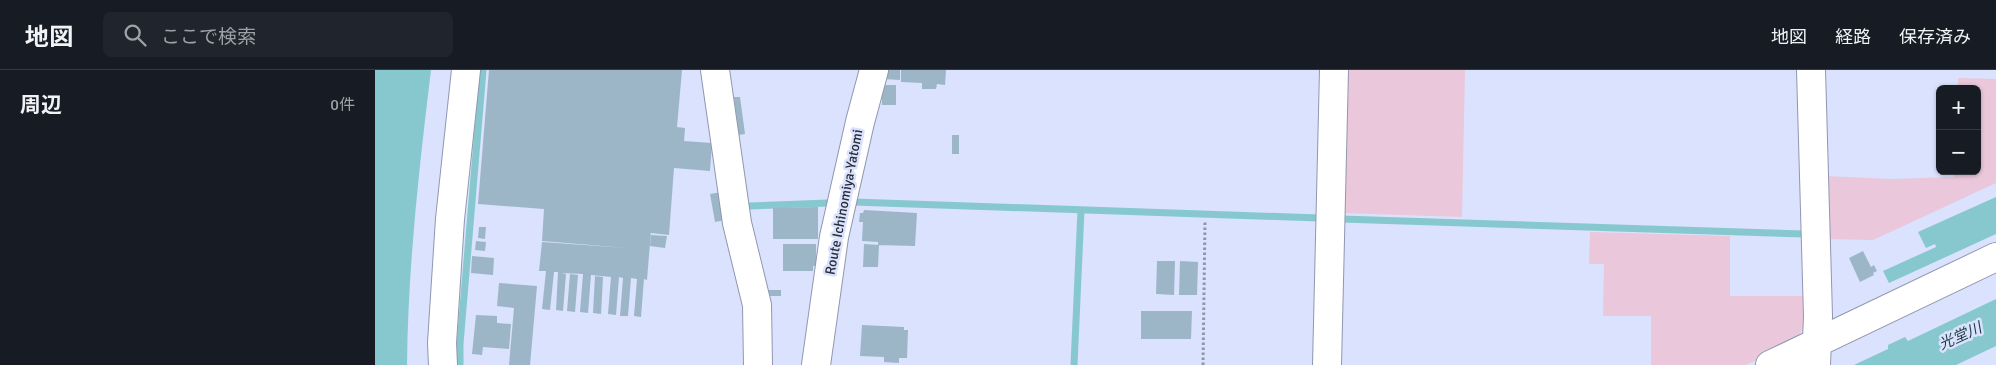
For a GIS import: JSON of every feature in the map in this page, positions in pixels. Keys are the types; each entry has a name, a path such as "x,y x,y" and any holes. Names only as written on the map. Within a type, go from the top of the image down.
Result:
{"street":[{"path":"443,365 442,343 450,219 465,70"},
{"path":"715,70 737,223 757,306 758,365"},
{"name":"Route Ichinomiya-Yatomi","path":"816,365 834,237 860,122 874,70"},
{"path":"1327,365 1334,70"},
{"path":"1811,70 1818,316 1816,357"},
{"path":"1770,365 1816,357 1996,257"}],"path":[{"path":"1203,365 1205,221"}],"shaded area":[{"path":"1344,70 1465,70 1462,217 1342,213"},
{"path":"1958,78 1996,79 1996,183 1873,240 1826,239 1825,176 1891,179 1981,175 1981,85 1958,85"},
{"path":"1590,232 1730,236 1730,296 1809,296 1809,318 1793,345 1745,365 1651,365 1651,316 1603,316 1604,264 1589,264"}],"water":[{"path":"375,70 431,70 418,180 412,254 407,365 375,365"},
{"path":"1996,197 1996,234 1889,283 1883,271 1936,247 1935,244 1926,248 1918,232"},
{"name":"光堂川","path":"1996,299 1996,346 1956,365 1854,365 1888,349 1888,345 1905,337 1908,341"}],"building":[{"path":"489,70 682,70 677,127 685,128 684,141 712,143 710,171 674,168 669,235 651,233 651,231 647,280 644,279 641,317 634,316 637,279 631,278 628,316 620,316 623,278 619,277 616,315 608,314 611,277 591,275 588,313 580,312 583,274 561,273 566,274 563,311 556,310 558,272 554,272 550,310 542,309 546,271 539,271 542,242 627,248 542,241 544,209 478,204"},
{"path":"886,70 900,70 900,80 883,79"},
{"path":"901,70 946,70 945,85 937,84 936,89 922,89 922,83 901,82"},
{"path":"882,85 896,85 896,105 882,105"},
{"path":"734,97 740,97 745,134 739,135"},
{"path":"952,135 959,135 959,154 952,154"},
{"path":"721,192 725,220 715,222 710,194"},
{"path":"818,207 818,239 773,239 773,208"},
{"path":"864,210 917,213 915,246 878,245 878,242 862,241 863,222 859,222 860,213 863,213"},
{"path":"479,227 486,227 485,239 478,238"},
{"path":"651,235 667,236 665,248 650,246"},
{"path":"476,241 486,242 485,251 475,250"},
{"path":"783,244 816,244 816,266 813,266 813,271 783,271"},
{"path":"864,244 879,245 878,267 863,267"},
{"path":"1863,251 1871,267 1874,265 1877,271 1873,273 1874,275 1860,282 1849,258"},
{"path":"472,256 494,258 493,275 471,273"},
{"path":"1157,261 1175,261 1174,295 1156,294"},
{"path":"1180,261 1198,262 1197,295 1179,295"},
{"path":"570,274 578,275 575,312 567,311"},
{"path":"595,276 603,277 601,314 593,313"},
{"path":"499,283 537,286 530,365 509,365 514,308 497,306"},
{"path":"764,290 781,290 781,296 764,296"},
{"path":"1141,311 1192,311 1191,339 1141,339"},
{"path":"476,315 497,316 497,323 511,324 509,349 483,347 482,355 472,354"},
{"path":"862,325 904,327 904,330 908,330 907,358 899,358 899,363 884,362 884,357 860,356"}],"waterway":[{"path":"460,365 460,344 483,70"},
{"path":"854,202 1319,218"},
{"path":"748,206 828,203"},
{"path":"1074,365 1081,210"},
{"path":"1341,219 1804,234"}]}
